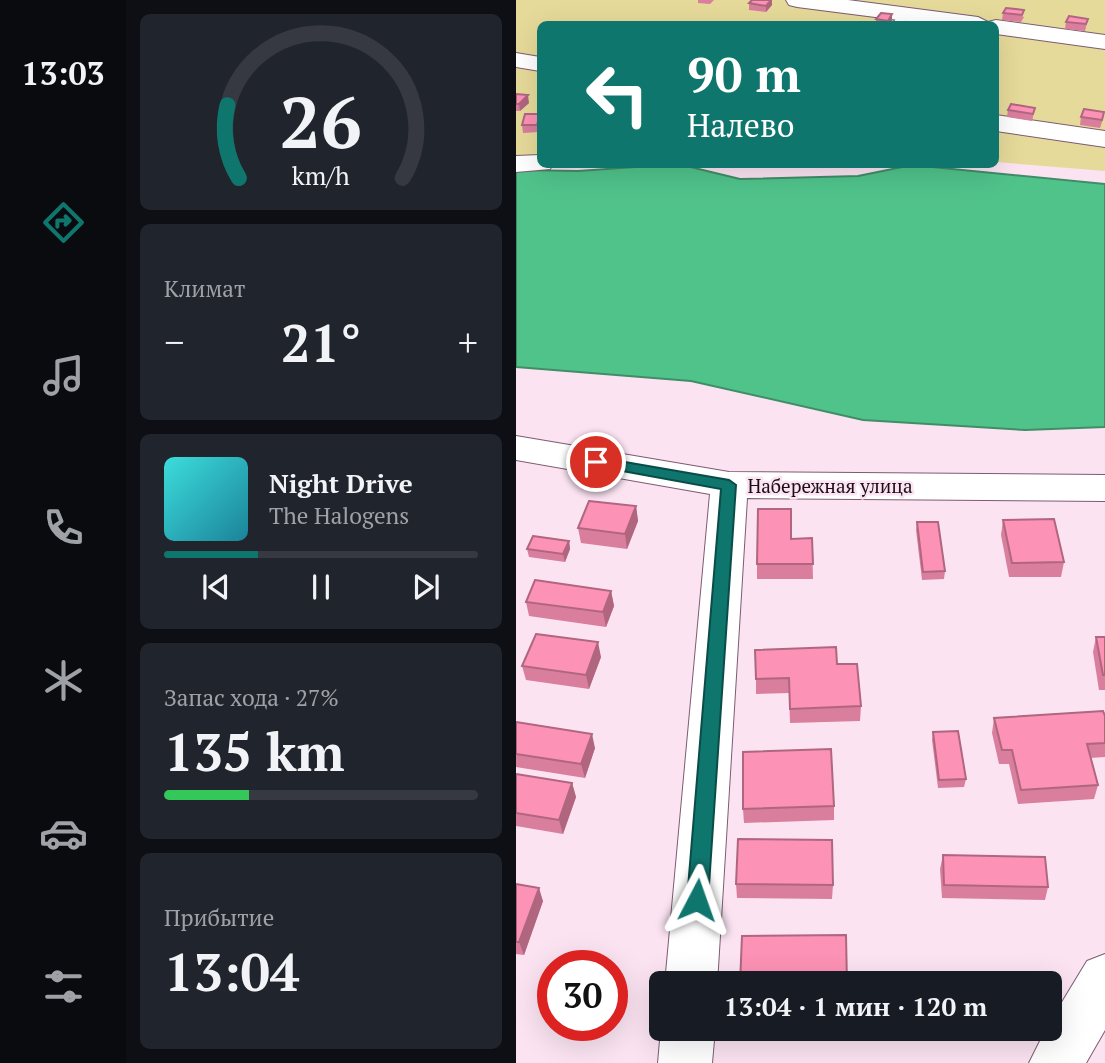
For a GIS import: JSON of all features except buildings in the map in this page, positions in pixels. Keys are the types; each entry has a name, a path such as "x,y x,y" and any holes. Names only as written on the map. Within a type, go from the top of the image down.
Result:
{"street":[{"path":"797,0 901,19 932,21"},
{"path":"999,27 1105,41"},
{"path":"516,60 537,64"},
{"path":"999,123 1105,139"},
{"path":"516,164 537,163"},
{"name":"Набережная улица","path":"516,448 729,485 1105,488"},
{"path":"692,971 729,485"},
{"path":"1056,1063 1105,979"},
{"path":"685,1063 687,1041"}],"shaded area":[{"path":"516,0 1105,0 1105,171 999,162 999,21 537,21 537,163 516,164"},
{"path":"695,168 740,179 858,176 897,168 942,168 1105,184 1105,427 1025,430 863,420 691,381 516,367 516,170"}],"route":[{"path":"596,462 729,485 697,900"}]}
